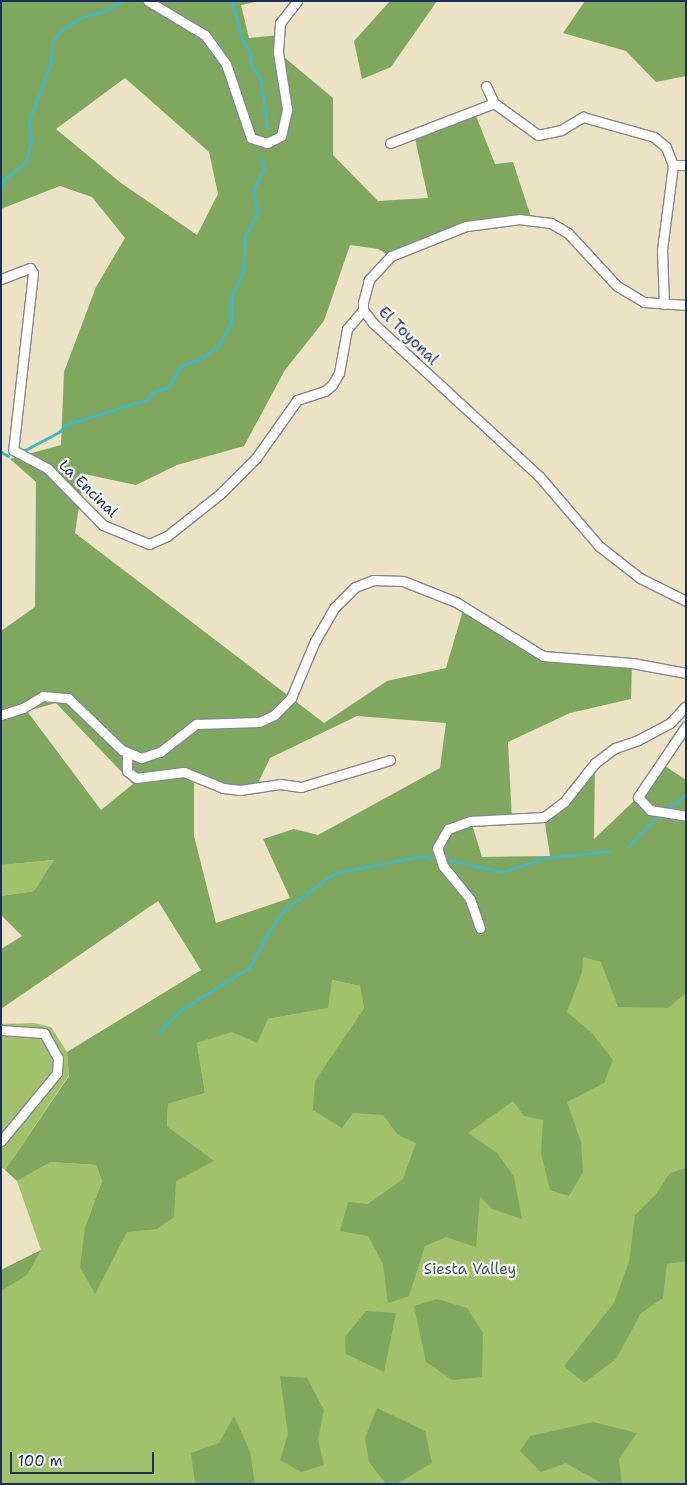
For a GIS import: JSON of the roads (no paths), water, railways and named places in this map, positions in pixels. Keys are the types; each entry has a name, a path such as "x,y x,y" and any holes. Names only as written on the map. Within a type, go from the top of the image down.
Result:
{"street":[{"path":"148,1 205,34 226,64 251,138 267,143 281,136 287,109 278,52 280,23 297,1"},
{"path":"486,86 494,104 538,135 562,130 583,117 654,137 666,147 673,165 662,250 664,304"},
{"path":"390,143 494,104"},
{"path":"673,165 686,165"},
{"name":"El Toyonal","path":"686,305 644,302 616,286 568,232 551,224 520,219 466,226 391,256 369,280 363,294 363,310 390,340 540,476 610,555 640,578 686,601"},
{"name":"La Encinal","path":"1,279 30,268 33,272 13,450 48,469 103,526 149,544 167,536 220,494 256,458 297,400 325,391 332,385 339,373 347,329 363,310"},
{"path":"1,715 23,708 43,696 68,698 127,754 141,758 152,756 196,724 241,725 259,722 274,715 284,707 299,685 315,641 335,607 355,587 373,580 403,582 456,602 543,656 632,663 686,673"},
{"path":"480,928 470,899 443,866 436,848 448,830 470,821 544,817 564,802 595,763 615,748 638,740 670,722 686,706"},
{"path":"686,726 638,798 650,810 686,816"},
{"path":"127,754 127,771 136,778 184,772 223,788 240,790 280,784 301,787 390,760"},
{"path":"1,1030 44,1033 58,1058 58,1074 1,1141"}],"waterway":[{"path":"1,188 3,180 26,162 31,140 29,121 51,62 52,42 63,29 82,17 105,11 122,1"},
{"path":"232,1 240,34 251,54 250,62 261,80 267,128"},
{"path":"25,450 60,431 65,425 148,399 153,392 169,387 181,365 199,360 219,345 231,322 231,296 243,272 245,236 258,213 253,191 264,168 261,158"},
{"path":"1,452 8,456"},
{"path":"665,810 686,795"},
{"path":"628,847 660,813"},
{"path":"449,860 503,872 544,858 611,851"},
{"path":"159,1032 179,1011 250,967 265,937 284,910 335,873 422,856 432,858"}],"park label":[{"name":"Siesta Valley","path":"470,1270"}]}
